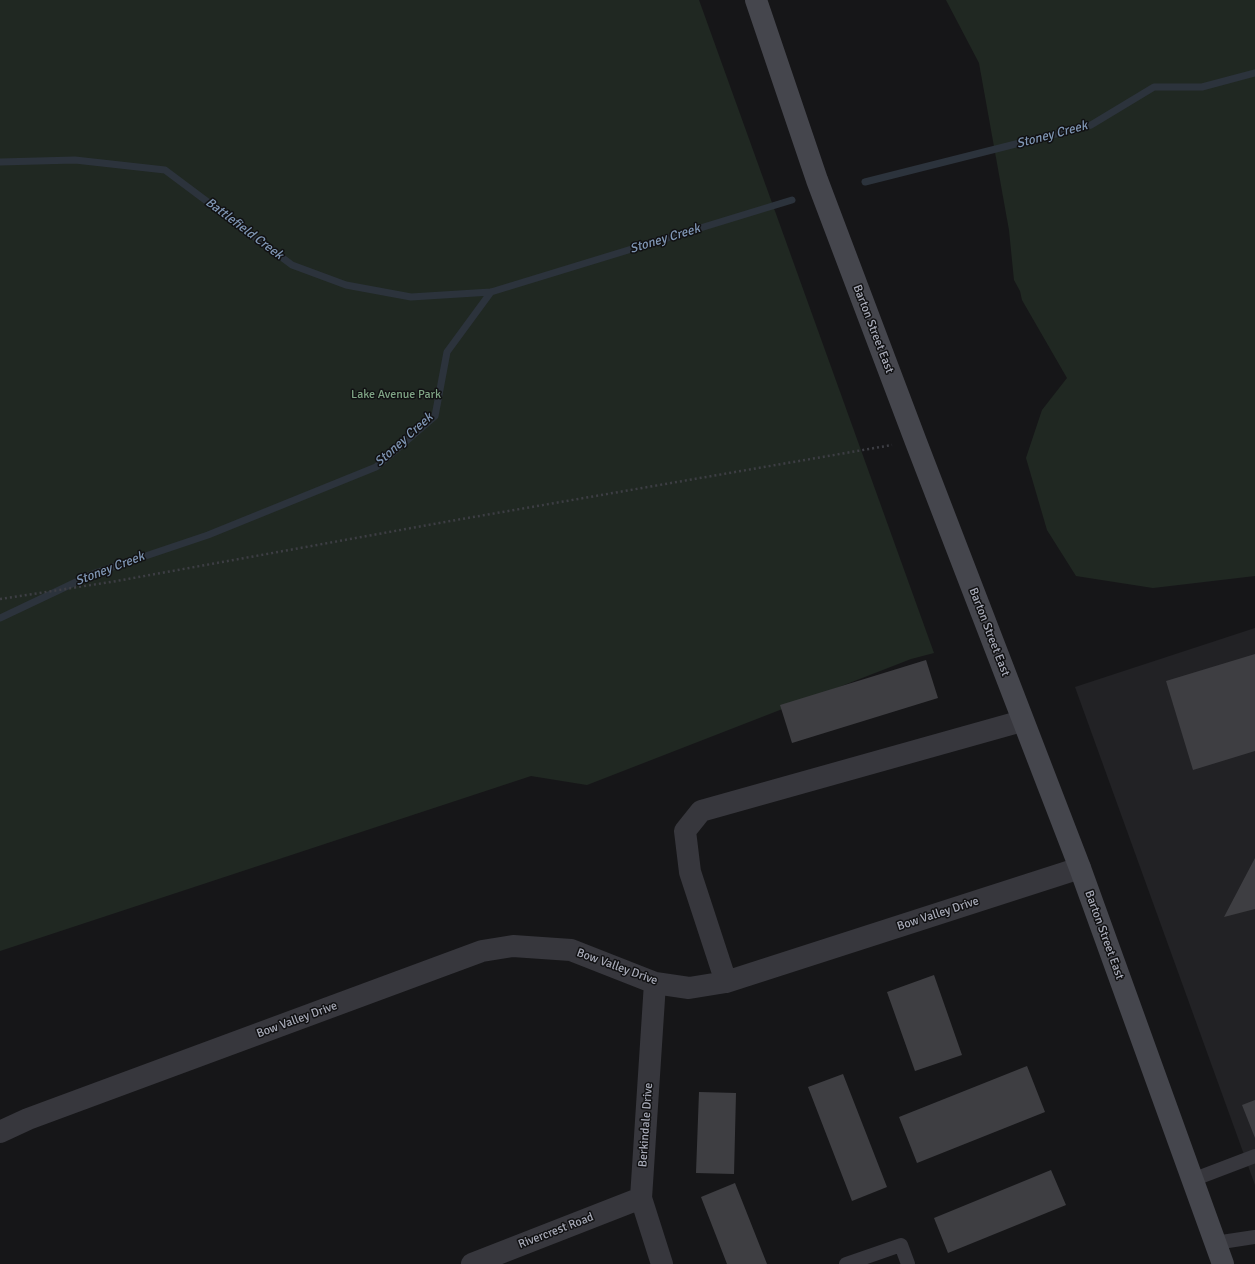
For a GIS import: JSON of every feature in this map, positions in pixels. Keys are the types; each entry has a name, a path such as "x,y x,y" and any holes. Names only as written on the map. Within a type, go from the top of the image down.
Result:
{"main road":[{"name":"Barton Street East","path":"756,0 817,180 1022,721 1080,868 1223,1264"}],"street":[{"path":"726,982 690,872 685,831 702,811 1022,721"},
{"name":"Bow Valley Drive","path":"0,1132 28,1119 482,951 513,946 571,950 655,983 690,988 726,982 1080,868"},
{"name":"Berkindale Drive","path":"655,983 641,1198 662,1264"},
{"name":"Rivercrest Road","path":"472,1264 641,1198"}],"lane":[{"path":"1192,1180 1255,1156"},
{"path":"1215,1242 1255,1237"},
{"path":"846,1264 901,1245 908,1264"}],"path":[{"path":"0,599 98,584 456,520 916,442"}],"shaded area":[{"path":"1255,628 1255,1185 1075,687"}],"green space":[{"name":"Lake Avenue Park","path":"0,0 699,0 934,653 911,659 587,785 531,776 0,951"},
{"path":"946,0 1255,0 1255,576 1153,588 1076,576 1047,530 1026,458 1042,410 1067,378 1022,300 1020,291 1014,280 1009,230 979,63"}],"building":[{"path":"1255,654 1255,751 1193,770 1166,681"},
{"path":"926,660 938,698 792,743 780,705"},
{"path":"1255,858 1255,909 1224,917"},
{"path":"934,975 962,1055 915,1071 887,992"},
{"path":"1027,1066 1045,1112 917,1163 899,1117"},
{"path":"843,1074 887,1187 852,1201 808,1087"},
{"path":"699,1092 736,1093 734,1174 696,1173"},
{"path":"1255,1100 1255,1138 1242,1105"},
{"path":"1051,1170 1066,1205 948,1253 934,1218"},
{"path":"735,1183 767,1264 727,1264 701,1197"}],"waterway":[{"name":"Stoney Creek","path":"865,182 1091,125 1154,87 1202,87 1255,73"},
{"name":"Battlefield Creek","path":"0,162 75,160 165,170 292,265 346,285 411,297 491,292 792,200"},
{"name":"Stoney Creek","path":"0,618 95,573 208,535 376,467 435,416 447,352 491,292"}]}
